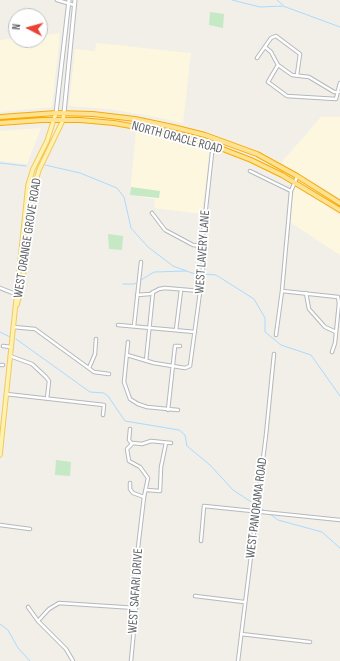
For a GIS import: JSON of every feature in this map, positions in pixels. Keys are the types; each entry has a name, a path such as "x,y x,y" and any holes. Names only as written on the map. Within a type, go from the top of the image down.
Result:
{"highway":[{"name":"NORTH ORACLE ROAD","path":"0,117 64,113 135,119 173,127 219,140 257,154 297,176 340,203"},
{"name":"NORTH ORACLE ROAD","path":"0,123 63,120 134,126 170,133 215,146 251,160 294,182 340,210"}],"main road":[{"name":"WEST ORANGE GROVE ROAD","path":"0,455 13,327 34,187 39,170 63,120 74,0"},
{"name":"WEST ORANGE GROVE ROAD","path":"18,295 28,185 33,169 47,141 55,120 69,2"}],"street":[{"path":"57,0 69,2 74,5"},
{"path":"257,58 271,38 276,36 300,54 297,75"},
{"path":"265,47 271,52 278,65 292,75 309,77 334,92 339,92"},
{"path":"278,65 268,79 269,85 287,96 336,99 339,92 340,83"},
{"name":"WEST LAVERY LANE","path":"173,365 185,368 190,366 202,274 202,246 212,153 219,140"},
{"path":"250,171 291,191"},
{"path":"276,335 282,291 291,191 297,176"},
{"path":"152,213 165,230 193,246 202,246"},
{"path":"134,326 140,262"},
{"path":"0,288 18,295"},
{"path":"137,295 144,295 165,288 200,291"},
{"path":"176,330 181,290"},
{"path":"282,291 335,296 339,298 336,332 332,352"},
{"path":"146,361 153,292"},
{"path":"306,294 309,309 325,327 336,332"},
{"path":"118,325 195,332"},
{"path":"13,327 35,329 94,372 109,374"},
{"path":"89,368 95,354 96,339"},
{"path":"128,342 124,382 130,399 138,404 168,410 178,410"},
{"path":"3,346 11,347"},
{"path":"168,410 175,346 180,346"},
{"name":"WEST PANORAMA ROAD","path":"238,661 274,354"},
{"path":"127,355 146,361 173,365"},
{"path":"10,356 32,364 46,377 49,381 47,399"},
{"path":"6,394 104,405 103,415"},
{"name":"WEST SAFARI DRIVE","path":"130,429 130,440 132,444 127,449 127,458 129,461 146,472 148,478 147,490 144,497 133,590 136,608 130,661"},
{"path":"132,444 151,441 171,443"},
{"path":"147,490 160,491 161,467 166,443"},
{"path":"130,483 132,493 144,497"},
{"path":"201,542 204,506 340,520"},
{"path":"0,525 30,529"},
{"path":"195,596 244,602"},
{"path":"38,621 49,609 59,603 136,608"},
{"path":"28,607 38,621 66,648 73,661"},
{"path":"241,634 310,642"}],"shaded area":[{"path":"60,33 52,107 0,112 0,40 8,39 8,48 48,48 48,35"},
{"path":"96,43 191,53 183,123 108,109 69,106 75,49 95,51"},
{"path":"321,117 340,117 340,198 281,163"},
{"path":"41,128 27,164 0,161 0,131"},
{"path":"136,130 170,136 210,148 202,214 154,208 155,199 130,195"},
{"path":"294,186 340,215 340,255 290,222"}],"green space":[{"path":"210,12 224,14 223,28 209,25"},
{"path":"131,187 160,191 159,198 130,195"},
{"path":"108,234 123,236 122,250 109,249"},
{"path":"56,460 71,462 70,476 55,475"}],"waterway":[{"path":"232,0 260,7 283,6 340,27"},
{"path":"277,0 283,5"},
{"path":"0,163 26,166"},
{"path":"45,165 80,173 117,188 124,197 131,228 148,247 173,266 192,273 201,274"},
{"path":"141,280 154,272 186,271"},
{"path":"204,274 216,275 254,299 265,318 265,332 281,345 311,355 340,396"},
{"path":"123,284 136,283"},
{"path":"0,332 10,337"},
{"path":"16,339 90,392 104,393 108,396 125,421 179,430 185,435 187,446 210,465 233,490 265,511"},
{"path":"270,514 278,520 322,532 340,548"},
{"path":"0,624 8,630 18,648 30,661"}]}
